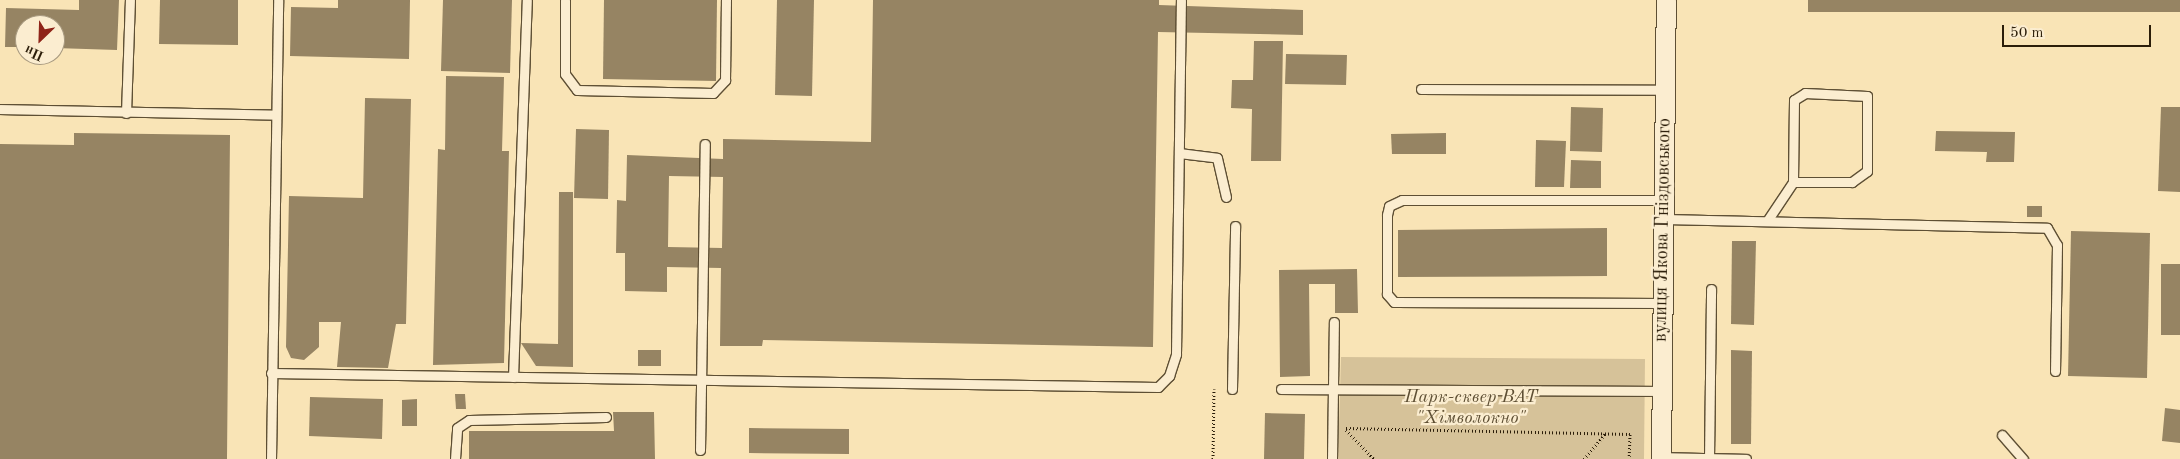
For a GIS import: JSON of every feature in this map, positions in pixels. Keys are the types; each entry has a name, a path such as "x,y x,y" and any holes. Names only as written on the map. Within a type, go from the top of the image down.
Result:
{"street":[{"name":"вулиця Якова Гніздовського","path":"1661,458 1666,0"}],"lane":[{"path":"126,113 130,0"},
{"path":"271,459 278,0"},
{"path":"513,377 527,0"},
{"path":"566,0 565,74 577,90 693,93 713,93 723,86 726,0"},
{"path":"271,373 1158,387 1169,376 1176,354 1181,0"},
{"path":"1421,89 1665,90"},
{"path":"1767,221 1793,182 1792,107 1798,95 1867,96 1867,171 1852,182 1793,182"},
{"path":"0,109 275,116"},
{"path":"700,450 705,144"},
{"path":"1179,153 1217,158 1226,197"},
{"path":"1663,303 1394,302 1387,294 1387,215 1389,206 1402,200 1664,200"},
{"path":"1664,219 2047,228 2057,245 2055,371"},
{"path":"1232,389 1235,226"},
{"path":"1710,459 1711,289"},
{"path":"1332,459 1334,322"},
{"path":"1281,389 1662,391"},
{"path":"455,459 457,428 469,420 606,417"},
{"path":"2002,435 2023,459"},
{"path":"1661,458 1746,459"}],"path":[{"path":"1214,389 1214,459"},
{"path":"1344,428 1630,434 1629,459"},
{"path":"1344,428 1344,436"},
{"path":"1344,428 1374,459"},
{"path":"1584,459 1606,433"}],"green space":[{"name":"Парк-сквер ВАТ \"Хімволокно\"","path":"1341,357 1645,359 1644,459 1338,459"}],"building":[{"path":"79,0 119,0 117,50 65,48 65,15 15,15 15,47 5,47 6,8 79,10"},
{"path":"160,0 238,0 238,45 159,44"},
{"path":"338,0 410,0 409,59 290,56 291,7 338,8"},
{"path":"443,0 512,0 510,73 441,71"},
{"path":"604,0 717,0 716,81 603,79"},
{"path":"777,0 814,0 812,96 775,95"},
{"path":"873,0 1159,0 1159,5 1303,10 1303,35 1158,32 1153,347 763,340 762,346 720,346 721,268 667,267 667,292 625,291 625,253 616,253 617,200 626,201 627,155 723,159 723,139 871,142","holes":["669,176 723,177 722,248 668,247"]},
{"path":"1808,0 2180,0 2180,12 1808,12"},
{"path":"1254,41 1283,41 1281,161 1251,161 1252,109 1231,108 1232,80 1253,80"},
{"path":"1286,54 1347,55 1346,85 1285,84"},
{"path":"446,76 504,77 502,151 509,151 504,363 433,365 438,149 445,150"},
{"path":"365,98 411,99 406,324 396,324 388,368 337,367 341,322 319,322 319,347 304,360 291,358 286,347 289,196 363,198"},
{"path":"1571,107 1603,108 1602,152 1570,151"},
{"path":"2161,107 2180,107 2180,192 2158,191"},
{"path":"576,129 609,130 608,199 574,198"},
{"path":"1936,131 2015,132 2014,162 1986,162 1987,152 1935,151"},
{"path":"74,133 230,135 227,459 0,459 0,144 74,145"},
{"path":"1446,133 1446,154 1392,154 1391,134"},
{"path":"1536,140 1566,141 1564,187 1535,187"},
{"path":"1571,160 1601,161 1601,188 1570,188"},
{"path":"559,192 573,192 573,367 536,366 521,343 558,344"},
{"path":"2027,206 2042,206 2042,217 2027,217"},
{"path":"1607,228 1607,276 1398,277 1398,230"},
{"path":"2071,231 2150,233 2147,378 2068,376"},
{"path":"1732,241 1756,241 1754,325 1731,324"},
{"path":"2161,264 2180,264 2180,335 2161,335"},
{"path":"1357,269 1358,313 1335,313 1335,284 1309,284 1310,376 1280,377 1279,270"},
{"path":"638,350 661,350 661,366 638,366"},
{"path":"1731,350 1752,351 1751,444 1731,444"},
{"path":"455,394 465,394 466,409 456,409"},
{"path":"310,397 383,399 382,439 309,436"},
{"path":"417,399 417,426 402,426 402,400"},
{"path":"2165,408 2180,410 2180,443 2162,441"},
{"path":"613,412 654,412 655,459 469,459 469,431 614,431"},
{"path":"1265,413 1305,414 1304,459 1264,459"},
{"path":"749,428 849,429 849,454 749,453"}]}
